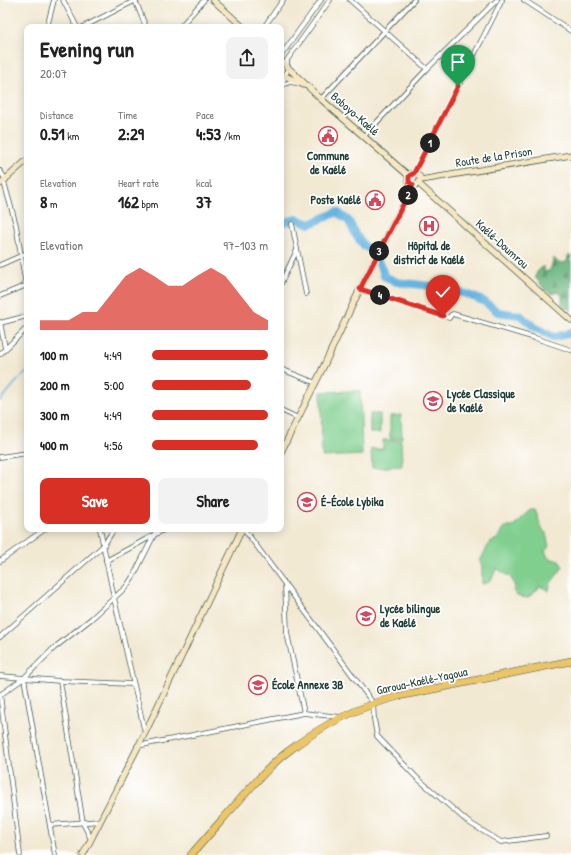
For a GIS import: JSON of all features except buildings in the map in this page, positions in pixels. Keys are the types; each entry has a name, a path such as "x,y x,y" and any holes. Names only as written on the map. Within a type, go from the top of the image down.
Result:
{"highway":[{"name":"Garoua-Kaélé-Yagoua","path":"191,855 257,780 285,753 323,727 341,717 373,703 399,696 571,661"}],"main road":[{"path":"213,0 239,24"},
{"name":"Boboyo-Kaélé","path":"284,64 364,136 412,175 419,175 417,183"},
{"path":"284,75 307,86"},
{"name":"Route de la Prison","path":"417,183 571,155"},
{"path":"3,182 24,163"},
{"path":"284,446 376,257 417,183 409,182 412,175"},
{"name":"Kaélé-Doumrou","path":"417,183 571,320"},
{"path":"83,855 137,746 145,733 242,532"}],"street":[{"path":"48,24 54,0"},
{"path":"63,0 75,24"},
{"path":"89,24 136,0 145,24"},
{"path":"183,24 204,0"},
{"path":"266,24 283,0"},
{"path":"284,51 321,0"},
{"path":"284,75 287,68 287,60 330,0"},
{"path":"350,0 427,69"},
{"path":"321,99 414,0"},
{"path":"364,136 427,69 497,0"},
{"path":"412,175 502,0"},
{"path":"524,0 571,31"},
{"path":"284,85 290,82 297,82"},
{"path":"0,171 12,205 24,267"},
{"path":"292,224 306,294"},
{"path":"284,277 297,250"},
{"path":"0,265 22,255"},
{"path":"0,296 24,286"},
{"path":"360,289 449,318 453,314 571,350"},
{"path":"5,348 0,323 24,317"},
{"path":"0,354 24,331"},
{"path":"284,370 316,383"},
{"path":"284,411 298,418"},
{"path":"0,457 24,453"},
{"path":"0,561 41,532"},
{"path":"101,532 114,598 145,733"},
{"path":"0,636 104,545 112,532"},
{"path":"20,855 0,694 24,678 54,648 91,619 130,582 156,532"},
{"path":"106,561 160,532"},
{"path":"245,532 373,703 377,736 416,777 468,822 502,842 546,836"},
{"path":"285,584 287,633 304,713"},
{"path":"0,676 60,681 133,684"},
{"path":"24,678 55,855"},
{"path":"60,681 83,823 91,840"},
{"path":"137,746 304,713 341,717"},
{"path":"50,825 100,821"}],"green space":[{"path":"568,256 571,256 571,311 570,308 565,309 562,305 562,295 558,292 552,294 545,290 535,277 537,272 543,266 545,272 550,270 554,258 559,263 567,262"},
{"path":"360,391 362,455 322,457 321,392"},
{"path":"370,414 380,414 380,433 370,433"},
{"path":"401,415 402,438 390,438 390,416"},
{"path":"383,440 401,440 402,466 372,468 371,449 383,449"},
{"path":"530,510 535,510 540,525 546,533 549,547 545,551 548,557 555,560 558,559 563,567 550,584 549,591 540,586 527,598 517,596 513,590 515,588 512,579 496,568 492,579 482,584 482,567 480,561 490,542 498,538 504,527 512,527"}],"waterway":[{"path":"284,222 297,219 310,224 337,212 349,221 355,234 364,246 371,250 382,268 384,276 397,282 430,286 467,294 485,302 498,312 520,315 534,327 554,337 571,333"},
{"path":"0,401 24,375"}],"place":[{"name":"Commune de Kaélé","path":"328,136"},
{"name":"Poste Kaélé","path":"375,200"},
{"name":"Hôpital de district de Kaélé","path":"429,226"},
{"name":"Lycée Classique de Kaélé","path":"433,401"},
{"name":"É-École Lybika","path":"307,502"},
{"name":"Lycée bilingue de Kaélé","path":"366,616"},
{"name":"École Annexe 3B","path":"258,685"}],"route":[{"path":"443,316 360,289 413,185 409,182 408,178 410,174 414,173 458,86"}]}
